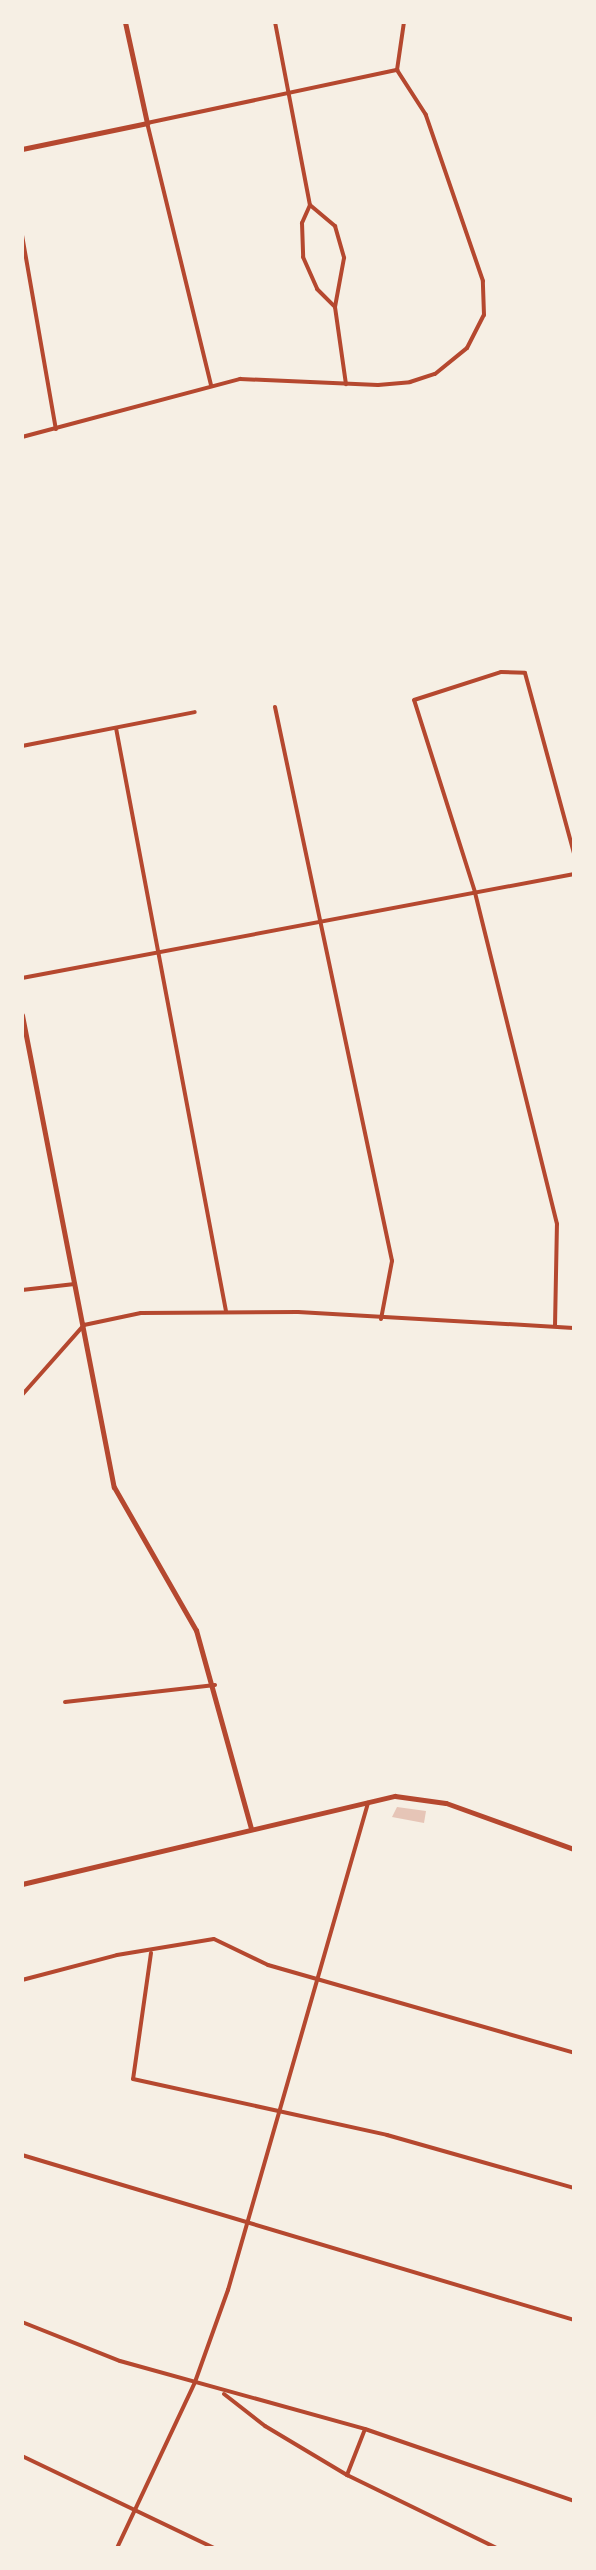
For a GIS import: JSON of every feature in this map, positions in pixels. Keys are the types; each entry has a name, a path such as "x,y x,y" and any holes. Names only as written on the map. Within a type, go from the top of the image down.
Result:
{"street":[{"path":"125,22 147,123 211,385"},
{"path":"275,22 310,205 302,223 303,257 317,289 335,307"},
{"path":"22,437 172,401 211,385 256,377 346,384 410,382 435,374 466,348 484,315 483,281 463,215 426,115 398,70 404,22"},
{"path":"22,149 398,70"},
{"path":"310,205 335,226 341,242 345,268 335,307 346,384"},
{"path":"22,235 56,429"},
{"path":"555,1326 557,1224 475,892 414,700 501,672 525,673 573,853"},
{"path":"275,707 317,922 392,1261 381,1319"},
{"path":"22,746 195,712"},
{"path":"116,728 226,1311"},
{"path":"22,978 573,874"},
{"path":"22,1015 114,1487 196,1630 215,1685 251,1828"},
{"path":"22,1290 76,1284"},
{"path":"22,1395 84,1325 168,1310 573,1328"},
{"path":"65,1702 215,1685"},
{"path":"22,1884 251,1828 395,1796 446,1803 573,1849"},
{"path":"117,2547 195,2382 249,2223 322,1978 369,1801"},
{"path":"22,1980 117,1955 151,1953 214,1939 268,1965 322,1978 573,2053"},
{"path":"151,1953 133,2079 284,2111 573,2188"},
{"path":"22,2155 573,2320"},
{"path":"22,2322 120,2361 223,2392 365,2429 573,2501"},
{"path":"223,2392 265,2426 347,2475 497,2547"},
{"path":"347,2475 365,2429"},
{"path":"22,2456 214,2547"}],"building":[{"path":"397,1807 426,1811 424,1823 392,1817"}]}
